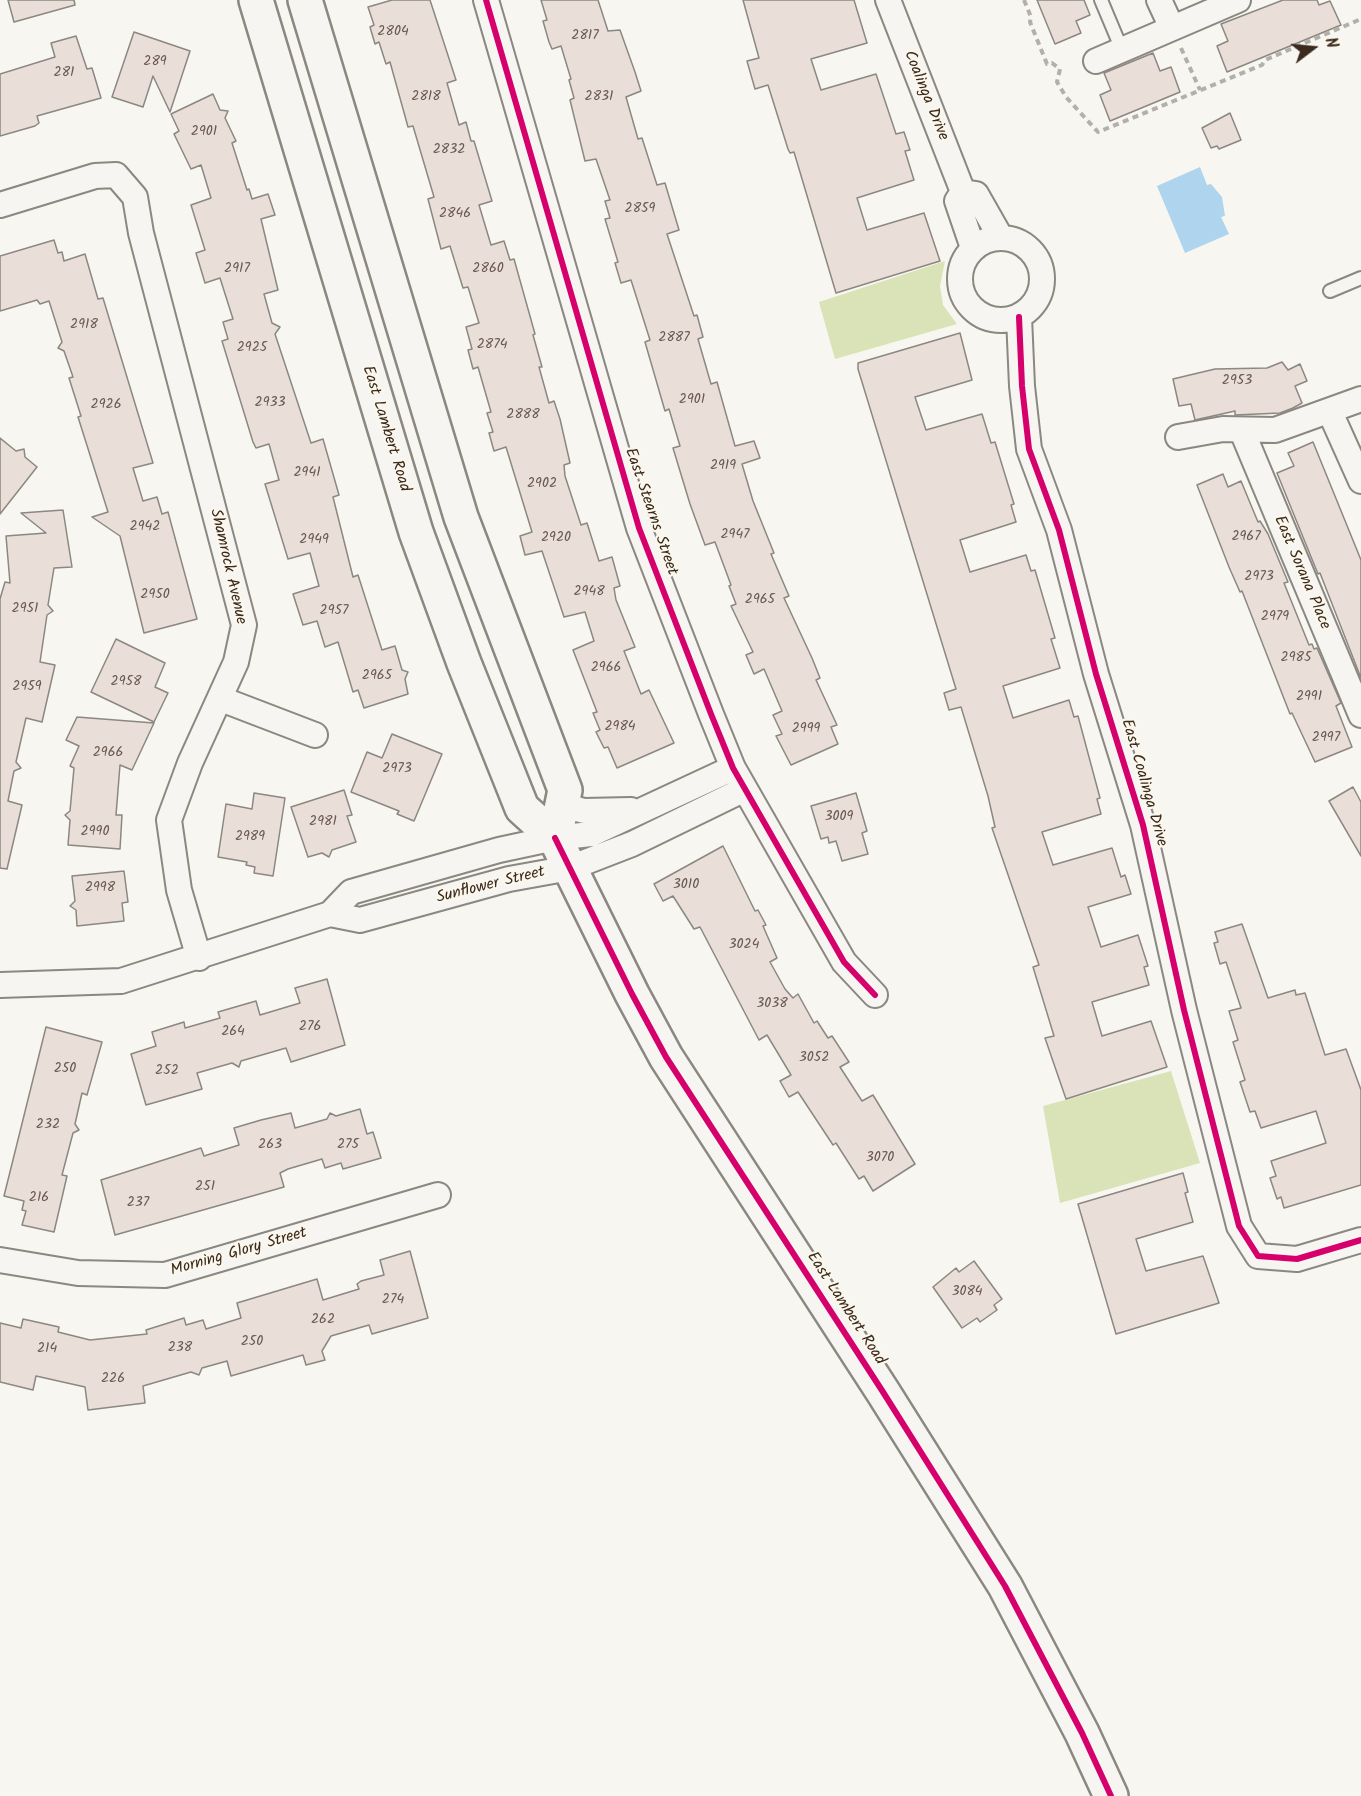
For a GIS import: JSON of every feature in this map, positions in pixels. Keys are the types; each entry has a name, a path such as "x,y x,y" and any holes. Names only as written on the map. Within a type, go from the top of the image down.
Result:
{"main road":[{"name":"East Lambert Road","path":"256,0 416,532 464,663 522,808 555,838 666,1057 884,1392 1005,1586 1082,1733 1111,1796"},
{"path":"305,0 461,517 565,790 555,838"}],"street":[{"name":"East Stearns Street","path":"486,0 639,528 733,768 844,962 875,995"},
{"name":"Coalinga Drive","path":"888,0 963,192"},
{"path":"1159,0 1172,28"},
{"path":"1096,61 1238,0"},
{"name":"Shamrock Avenue","path":"0,206 95,176 116,176 135,197 141,232 244,625 236,662 190,763 169,820 179,890 199,958"},
{"name":"Coalinga Drive","path":"963,192 976,195 1001,238"},
{"name":"Coalinga Drive","path":"963,192 957,201 973,248"},
{"path":"1001,238 1015,240 1027,247 1036,257 1041,270 1042,284 1038,297 1030,308 1009,319 976,312 962,293 961,268 973,248 982,242 1001,238"},
{"name":"East Coalinga Drive","path":"1009,319 1022,386 1029,449 1059,530 1096,674 1143,825 1184,1010 1239,1226 1258,1256 1297,1259 1361,1240"},
{"path":"1178,437 1223,429 1275,430 1361,399"},
{"path":"1330,412 1361,482"},
{"name":"East Sorana Place","path":"1242,431 1361,715"},
{"path":"221,699 315,735"},
{"name":"Sunflower Street","path":"0,985 121,981 199,958 330,914 351,892 499,850 555,838 591,834 733,768"},
{"name":"Sunflower Street","path":"330,914 360,920 509,879 570,868 632,844 746,789"},
{"path":"562,805 572,810 606,813 651,807"},
{"name":"Morning Glory Street","path":"0,1260 78,1273 165,1275 438,1195"}],"lane":[{"path":"1101,0 1122,50"},
{"path":"1330,291 1361,278"}],"path":[{"path":"1024,0 1047,64 1052,63 1060,69 1057,82 1066,97 1098,132 1361,19"},
{"path":"1172,28 1200,90"}],"green space":[{"path":"945,261 940,286 943,305 957,324 835,359 819,302"},
{"path":"1171,1071 1200,1163 1060,1203 1043,1106"}],"water":[{"path":"1200,167 1207,185 1211,184 1222,197 1225,216 1221,217 1229,234 1185,253 1157,186"}],"building":[{"path":"8,0 74,0 75,5 14,22"},
{"path":"392,0 430,0 456,80 447,83 459,125 466,122 492,201 479,205 491,245 504,241 510,260 514,259 535,334 533,335 542,367 539,367 549,403 554,401 560,419 570,463 564,465 565,476 581,525 587,523 599,561 612,557 620,586 614,588 616,600 635,647 624,651 641,694 649,690 674,743 617,768 608,747 604,748 596,732 600,730 593,713 597,712 573,650 594,641 585,612 564,617 542,551 525,555 520,536 532,532 506,447 494,451 489,433 493,432 487,413 491,412 478,367 473,369 468,350 472,349 466,327 479,323 468,287 463,288 450,246 441,249 428,199 434,197 413,126 408,127 390,62 386,64 379,42 375,44 370,27 374,25 368,7"},
{"path":"541,0 598,0 608,31 620,30 635,72 641,91 626,97 638,139 642,138 657,185 665,183 679,230 667,234 694,316 697,315 703,337 698,339 711,384 717,382 735,446 754,441 760,458 742,464 753,501 774,553 771,554 789,596 784,598 812,658 820,678 816,680 837,725 831,727 838,744 791,765 776,736 782,734 773,715 782,711 764,669 754,674 746,655 753,652 731,606 736,604 715,542 705,545 690,504 673,448 680,446 669,409 665,411 645,342 650,340 631,280 621,283 615,263 618,262 605,219 610,218 605,201 610,200 596,159 585,161 570,100 574,98 569,80 571,79 561,46 552,49 549,42 543,21 547,20"},
{"path":"743,0 854,0 867,43 811,59 821,90 876,74 896,134 904,132 910,150 905,151 914,180 857,198 867,230 924,213 940,261 836,293 794,152 790,153 788,149 768,85 755,89 747,61 759,58"},
{"path":"1037,0 1084,0 1090,15 1076,21 1081,33 1055,44"},
{"path":"1283,0 1317,0 1319,5 1330,1 1341,25 1227,72 1217,46 1228,41 1221,24"},
{"path":"134,32 190,51 170,112 153,76 143,107 112,97"},
{"path":"76,36 87,69 92,68 101,98 37,116 39,123 35,126 0,136 0,74 55,57 51,43"},
{"path":"1153,53 1160,71 1171,67 1180,92 1110,121 1100,95 1111,90 1104,73"},
{"path":"213,94 220,110 228,111 225,118 236,141 232,143 247,190 249,189 252,199 268,194 275,215 261,219 278,290 264,294 272,323 280,327 275,334 311,443 323,439 339,495 333,497 353,577 358,575 382,650 395,646 402,670 408,672 405,679 408,694 364,708 358,690 353,692 338,642 325,647 317,621 303,625 293,594 319,586 310,553 288,559 265,484 279,480 269,444 256,448 253,442 222,341 228,339 223,322 233,319 220,278 205,283 196,253 205,250 191,205 211,198 201,165 191,169 174,134 179,131 171,114"},
{"path":"1230,113 1241,140 1219,149 1217,146 1211,148 1202,128"},
{"path":"54,240 58,253 62,252 64,261 85,254 98,299 103,298 153,463 133,468 143,501 157,497 162,514 168,512 197,619 144,633 120,536 92,517 108,512 78,417 81,416 69,378 73,377 64,351 58,348 62,342 49,301 40,304 37,300 0,311 0,256"},
{"path":"960,333 972,380 915,397 926,430 982,414 991,443 995,442 1014,504 1011,505 1016,522 960,540 970,572 1026,555 1031,571 1035,570 1055,638 1051,639 1060,668 1003,686 1013,718 1069,700 1074,717 1078,716 1100,798 1097,799 1101,814 1042,832 1053,865 1112,848 1121,877 1125,875 1131,894 1088,907 1101,947 1138,935 1148,966 1144,967 1149,985 1092,1002 1102,1036 1151,1021 1167,1067 1066,1099 1045,1038 1054,1036 1033,967 1039,965 992,828 995,827 988,796 961,707 949,710 944,693 956,689 858,369 858,363"},
{"path":"1282,362 1288,370 1300,364 1307,381 1295,386 1302,403 1293,408 1280,413 1235,415 1235,411 1195,420 1191,404 1179,406 1173,379 1215,369 1267,368"},
{"path":"0,438 16,451 24,449 25,457 37,467 0,514"},
{"path":"1313,442 1361,560 1361,678 1320,573 1318,574 1277,473 1294,466 1288,453"},
{"path":"1223,474 1228,487 1241,481 1258,522 1260,521 1268,534 1288,582 1284,583 1309,645 1312,644 1314,649 1317,648 1341,703 1336,706 1352,747 1315,762 1292,713 1290,714 1242,591 1240,592 1229,567 1197,485"},
{"path":"63,510 72,567 54,568 48,605 53,611 47,615 40,662 55,665 42,722 26,718 16,762 21,768 14,771 8,801 22,805 7,869 0,868 0,599 5,582 10,583 6,536 46,533 21,513"},
{"path":"116,639 165,663 155,687 168,693 154,722 91,692"},
{"path":"77,717 154,723 132,770 120,765 116,815 122,815 120,849 68,845 70,820 65,815 70,811 74,768 70,766 79,746 66,740"},
{"path":"392,734 442,754 414,821 397,814 399,811 351,792 367,752 382,758"},
{"path":"1353,787 1361,802 1361,856 1329,801"},
{"path":"344,790 352,815 347,816 356,842 332,850 329,857 322,853 308,857 291,807"},
{"path":"254,793 285,798 273,876 254,873 255,867 246,865 247,862 218,857 226,804 252,809"},
{"path":"856,793 867,831 862,833 868,854 842,861 836,841 829,843 828,837 821,839 811,806"},
{"path":"723,846 755,911 758,910 766,925 763,926 777,958 770,962 785,989 793,998 798,994 814,1023 817,1021 828,1038 832,1036 849,1062 840,1067 862,1101 873,1095 915,1164 873,1191 864,1176 859,1179 836,1143 833,1145 798,1092 789,1097 780,1081 791,1075 767,1035 759,1040 700,927 694,929 673,896 663,901 654,884"},
{"path":"124,871 128,902 122,903 124,921 77,926 76,910 70,906 75,901 72,876"},
{"path":"1242,924 1268,998 1295,990 1296,995 1305,993 1325,1055 1346,1049 1361,1090 1361,1185 1284,1208 1281,1197 1277,1199 1270,1178 1276,1176 1271,1161 1326,1143 1316,1111 1261,1128 1255,1111 1250,1112 1240,1082 1245,1080 1233,1042 1238,1040 1229,1011 1241,1008 1226,962 1220,964 1214,943 1218,942 1215,932"},
{"path":"327,979 345,1045 291,1062 286,1048 241,1061 239,1067 232,1063 197,1073 202,1089 146,1105 131,1054 156,1046 152,1032 184,1022 185,1028 220,1018 218,1012 256,1001 260,1015 300,1003 295,988"},
{"path":"46,1027 102,1042 87,1095 82,1093 75,1124 79,1130 73,1133 62,1175 67,1176 54,1232 22,1225 26,1211 22,1210 24,1201 4,1196"},
{"path":"360,1109 367,1134 373,1132 381,1158 343,1169 341,1163 325,1168 322,1159 280,1173 284,1187 115,1235 101,1180 201,1148 204,1156 239,1145 234,1128 261,1120 291,1113 295,1128 327,1119 330,1113 336,1116"},
{"path":"1183,1173 1188,1192 1185,1193 1193,1222 1136,1239 1146,1271 1203,1256 1219,1303 1116,1334 1078,1204"},
{"path":"410,1251 428,1318 372,1334 369,1325 331,1336 322,1351 325,1360 306,1365 303,1355 231,1376 227,1361 202,1368 199,1375 191,1372 143,1386 145,1403 88,1410 85,1387 36,1376 33,1390 0,1382 0,1323 21,1328 23,1319 59,1327 58,1332 90,1340 147,1334 146,1330 184,1318 186,1325 203,1320 206,1329 241,1318 237,1303 317,1279 323,1300 359,1289 357,1284 361,1281 384,1275 380,1260"},
{"path":"974,1261 1002,1299 994,1305 997,1310 980,1322 977,1318 962,1328 933,1287 956,1268 959,1272"}],"cycle path":[{"path":"486,0 639,528 711,714 733,768 844,962 875,995"},
{"path":"1019,317 1022,386 1029,449 1059,530 1096,674 1143,825 1184,1010 1239,1226 1258,1256 1297,1259 1361,1240"},
{"path":"555,838 632,994 666,1057 883,1392 1005,1586 1082,1733 1111,1796"}]}
